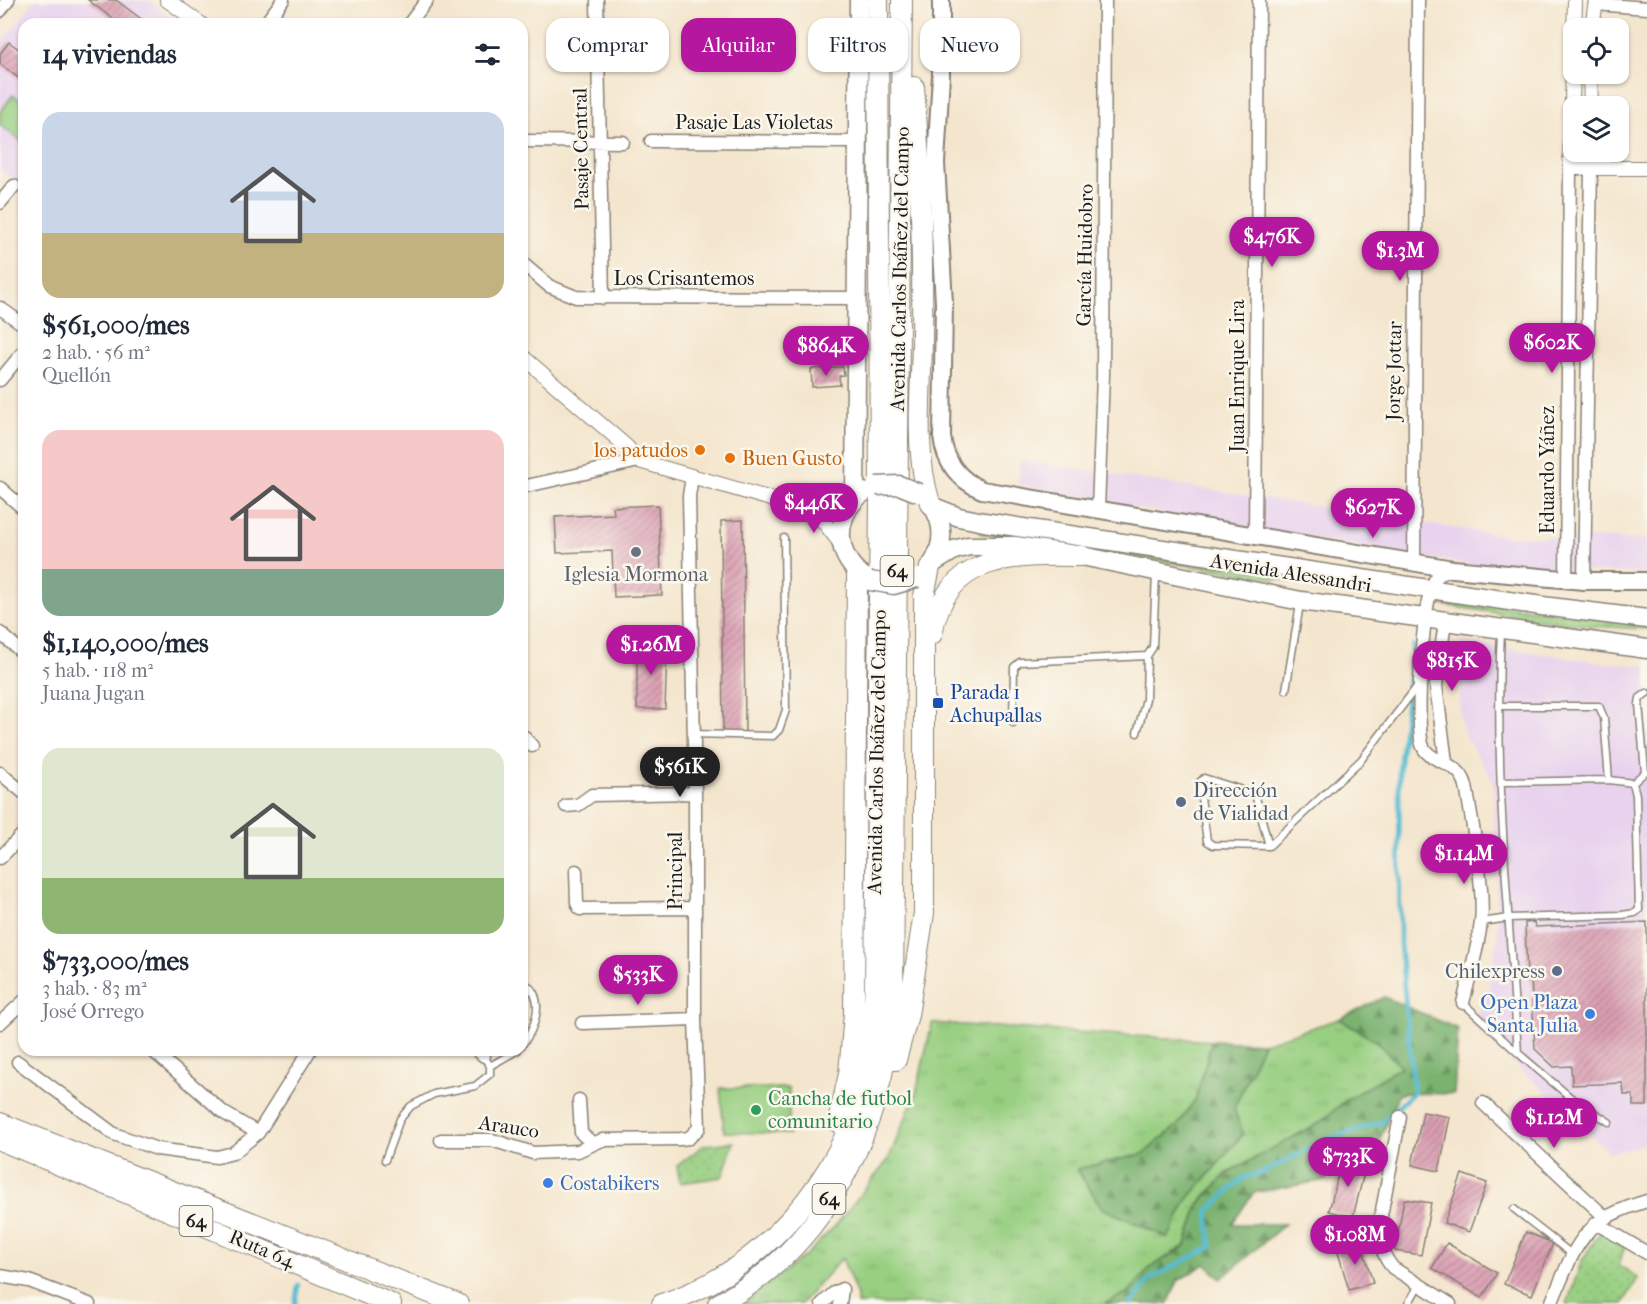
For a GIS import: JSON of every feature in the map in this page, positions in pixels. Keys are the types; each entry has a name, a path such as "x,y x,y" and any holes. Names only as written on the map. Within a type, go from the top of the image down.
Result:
{"highway":[{"name":"Avenida Carlos Ibáñez del Campo","path":"662,1304 707,1285 745,1261 794,1216 823,1176 847,1131 865,1078 875,987 880,498 878,0"},
{"name":"Avenida Carlos Ibáñez del Campo","path":"902,0 903,18"},
{"path":"908,46 915,104 921,284 921,447 923,477 928,501"},
{"name":"Avenida Carlos Ibáñez del Campo","path":"718,1304 764,1273 806,1231 847,1172 873,1112 889,1042 893,995 903,72"},
{"path":"925,678 936,612 950,591 965,577 990,561 1014,556 1082,556"},
{"path":"873,1112 903,1036 924,913 924,596 927,570"},
{"path":"823,1176 843,1105 853,1033 864,577"},
{"name":"Ruta 64","path":"0,1123 458,1304"},
{"name":"Ruta 64","path":"0,1140 391,1304"}],"main road":[{"name":"Avenida Carlos Ibáñez del Campo","path":"854,501 859,0"},
{"name":"Avenida Carlos Ibáñez del Campo","path":"941,0 941,75 936,163 944,303 942,437 947,458 958,475 982,490 1098,510"},
{"path":"898,485 928,501 940,521 942,535 939,550 927,570 894,585 864,577 849,564 841,546 843,520 854,501 876,486 898,485"},
{"name":"Avenida Alessandri","path":"928,501 959,517 984,522 1542,606 1647,619"},
{"name":"Avenida Alessandri","path":"1098,510 1453,569 1566,580 1647,581"},
{"name":"Avenida Alessandri","path":"927,570 954,550 988,544 1082,556 1301,601 1647,649"}],"street":[{"path":"0,11 8,0"},
{"path":"167,0 192,18"},
{"path":"270,18 283,0"},
{"path":"414,18 427,0"},
{"name":"Pasaje Central","path":"597,0 603,297"},
{"name":"García Huidobro","path":"1098,510 1103,375 1105,0"},
{"name":"Juan Enrique Lira","path":"1255,537 1258,0"},
{"name":"Jorge Jottar","path":"1414,563 1418,0"},
{"name":"Eduardo Yáñez","path":"1566,580 1570,168 1575,0"},
{"path":"1592,18 1592,1 1647,8"},
{"path":"528,141 623,142"},
{"name":"Pasaje Las Violetas","path":"651,141 858,142"},
{"name":"Eduardo Yáñez","path":"1584,581 1591,162"},
{"path":"1570,168 1647,168"},
{"path":"0,203 15,186"},
{"name":"Los Crisantemos","path":"528,268 558,291 576,297 857,298"},
{"path":"0,308 18,321"},
{"path":"0,380 18,361"},
{"path":"528,361 627,447 639,461"},
{"path":"528,485 573,473 639,461 802,508 823,521 841,546"},
{"name":"Principal","path":"692,477 689,496 692,734 695,793 695,1019 700,1120"},
{"path":"0,488 18,504"},
{"path":"802,508 854,501"},
{"path":"1453,569 1437,576 1432,588 1426,618 1419,684 1422,745 1428,754 1459,771 1465,783 1481,899 1481,922 1463,1003"},
{"path":"1445,621 1436,686 1446,762"},
{"path":"0,633 18,649"},
{"path":"528,742 532,746"},
{"path":"0,773 18,789"},
{"path":"566,806 578,805 592,795 695,793"},
{"path":"0,858 18,839"},
{"path":"576,871 577,903 580,909 695,908"},
{"path":"0,1023 18,1006"},
{"path":"582,1023 695,1019"},
{"path":"159,1056 224,1113 258,1133"},
{"path":"18,1062 114,1134 157,1149 218,1157 233,1153 258,1133 306,1056"},
{"path":"579,1100 580,1132 592,1143"},
{"path":"1483,1103 1600,1220 1647,1253"},
{"path":"1400,1117 1378,1231 1387,1262 1450,1304"},
{"name":"Arauco","path":"441,1140 492,1140 533,1153 578,1151 592,1143 612,1139 688,1138 699,1128 700,1120"},
{"path":"1552,1304 1573,1255 1587,1232 1600,1220 1647,1201"},
{"path":"0,1276 29,1281 89,1304"},
{"path":"822,1304 842,1289 840,1304"}],"lane":[{"path":"692,734 772,736 784,721 786,710 784,538"},
{"path":"1137,733 1146,699 1148,656 1153,647 1156,573"},
{"path":"1286,690 1301,601"},
{"path":"1501,629 1499,706 1502,782 1518,1053"},
{"path":"1013,723 1014,667 1020,662 1148,656"},
{"path":"1269,846 1255,794 1204,778 1199,783 1207,841 1213,845 1269,846 1361,760 1419,684 1438,670"},
{"path":"1502,782 1609,780 1633,783 1645,772 1639,704 1640,698 1647,693"},
{"path":"1499,706 1599,706 1604,718 1609,780"},
{"path":"1481,922 1509,918 1635,914 1639,910 1636,795 1633,783"},
{"path":"528,987 536,998 536,1011 535,1025 528,1036"},
{"path":"1463,1003 1570,1097 1609,1122"},
{"path":"385,1160 400,1119 411,1106 434,1094 474,1086 490,1074 484,1057"},
{"path":"1514,1209 1573,1255"},
{"path":"1408,1304 1419,1285"}],"shaded area":[{"path":"35,0 149,0 173,18 21,18"},
{"path":"18,22 18,182 0,169 0,45"},
{"path":"1019,460 1505,536 1647,540 1647,574 1465,564 1163,513 1019,484"},
{"path":"1460,642 1605,663 1647,666 1647,1144 1610,1153 1473,1025 1489,990 1498,936 1493,781 1466,738 1460,719"}],"green space":[{"path":"13,95 18,99 18,138 0,125 0,112"},
{"path":"980,530 1408,593 1406,599 980,533"},
{"path":"1437,597 1647,625 1647,629 1590,626 1436,604"},
{"path":"1384,997 1458,1029 1454,1094 1404,1093 1398,1095 1372,1159 1330,1157 1326,1180 1253,1193 1232,1224 1285,1224 1221,1279 1205,1264 1178,1281 1168,1304 1104,1304 1129,1292 1150,1268 1186,1245 1199,1204 1226,1174 1319,1123 1346,1100 1401,1067 1377,1042 1339,1019"},
{"path":"1339,1019 1377,1042 1401,1067 1346,1100 1319,1123 1226,1174 1199,1204 1186,1245 1150,1268 1129,1292 1104,1304 857,1304 857,1296 842,1258 801,1304 743,1304 807,1254 836,1225 888,1160 916,1093 932,1023 1212,1041 1196,1098 1178,1125 1143,1154 1077,1170 1102,1208 1168,1238 1187,1200 1243,1134 1233,1110 1263,1043"},
{"path":"1212,1041 1263,1043 1234,1109 1243,1134 1187,1200 1168,1238 1102,1208 1077,1169 1143,1154 1178,1125 1196,1098"},
{"name":"Cancha de futbol comunitario","path":"720,1088 789,1088 789,1134 724,1132"},
{"path":"734,1142 722,1177 680,1183 677,1166 704,1145"},
{"path":"1602,1229 1625,1246 1619,1265 1638,1278 1623,1304 1567,1304 1581,1262"}],"building":[{"path":"88,0 116,0 140,18 112,18"},
{"path":"9,42 18,49 18,78 0,64 0,54"},
{"path":"806,341 844,343 843,365 805,363"},
{"path":"843,367 844,375 839,376 840,385 812,387 811,369"},
{"name":"Iglesia Mormona","path":"658,505 662,595 614,597 612,551 557,553 555,517 614,514 613,507"},
{"path":"743,520 745,732 723,733 721,521"},
{"path":"637,643 664,643 664,651 667,651 665,709 637,709"},
{"name":"Open Plaza Santa Julia","path":"1534,922 1535,927 1647,922 1647,1106 1633,1106 1633,1095 1624,1095 1623,1083 1572,1085 1571,1066 1554,1067 1535,1049 1531,978 1527,978 1525,923"},
{"path":"1423,1112 1450,1117 1439,1171 1412,1165"},
{"path":"1342,1159 1366,1165 1353,1217 1329,1211"},
{"path":"1462,1174 1487,1183 1469,1232 1444,1223"},
{"path":"1404,1199 1431,1203 1421,1255 1395,1251"},
{"path":"1526,1232 1553,1243 1532,1295 1504,1284"},
{"path":"1361,1242 1373,1283 1349,1290 1337,1249"},
{"path":"1447,1243 1497,1273 1482,1298 1432,1268"}],"waterway":[{"path":"1131,1304 1150,1279 1211,1247 1208,1211 1243,1178 1264,1172 1327,1139 1382,1122 1414,1092 1400,944 1399,771 1413,645"},
{"path":"295,1304 298,1285"}],"place":[{"name":"los patudos","path":"700,450"},
{"name":"Buen Gusto","path":"730,458"},
{"name":"Iglesia Mormona","path":"636,552"},
{"name":"Parada 1 Achupallas","path":"938,703"},
{"name":"Dirección de Vialidad","path":"1181,802"},
{"name":"Chilexpress","path":"1557,971"},
{"name":"Open Plaza Santa Julia","path":"1590,1014"},
{"name":"Cancha de futbol comunitario","path":"756,1110"},
{"name":"Costabikers","path":"548,1183"}]}
